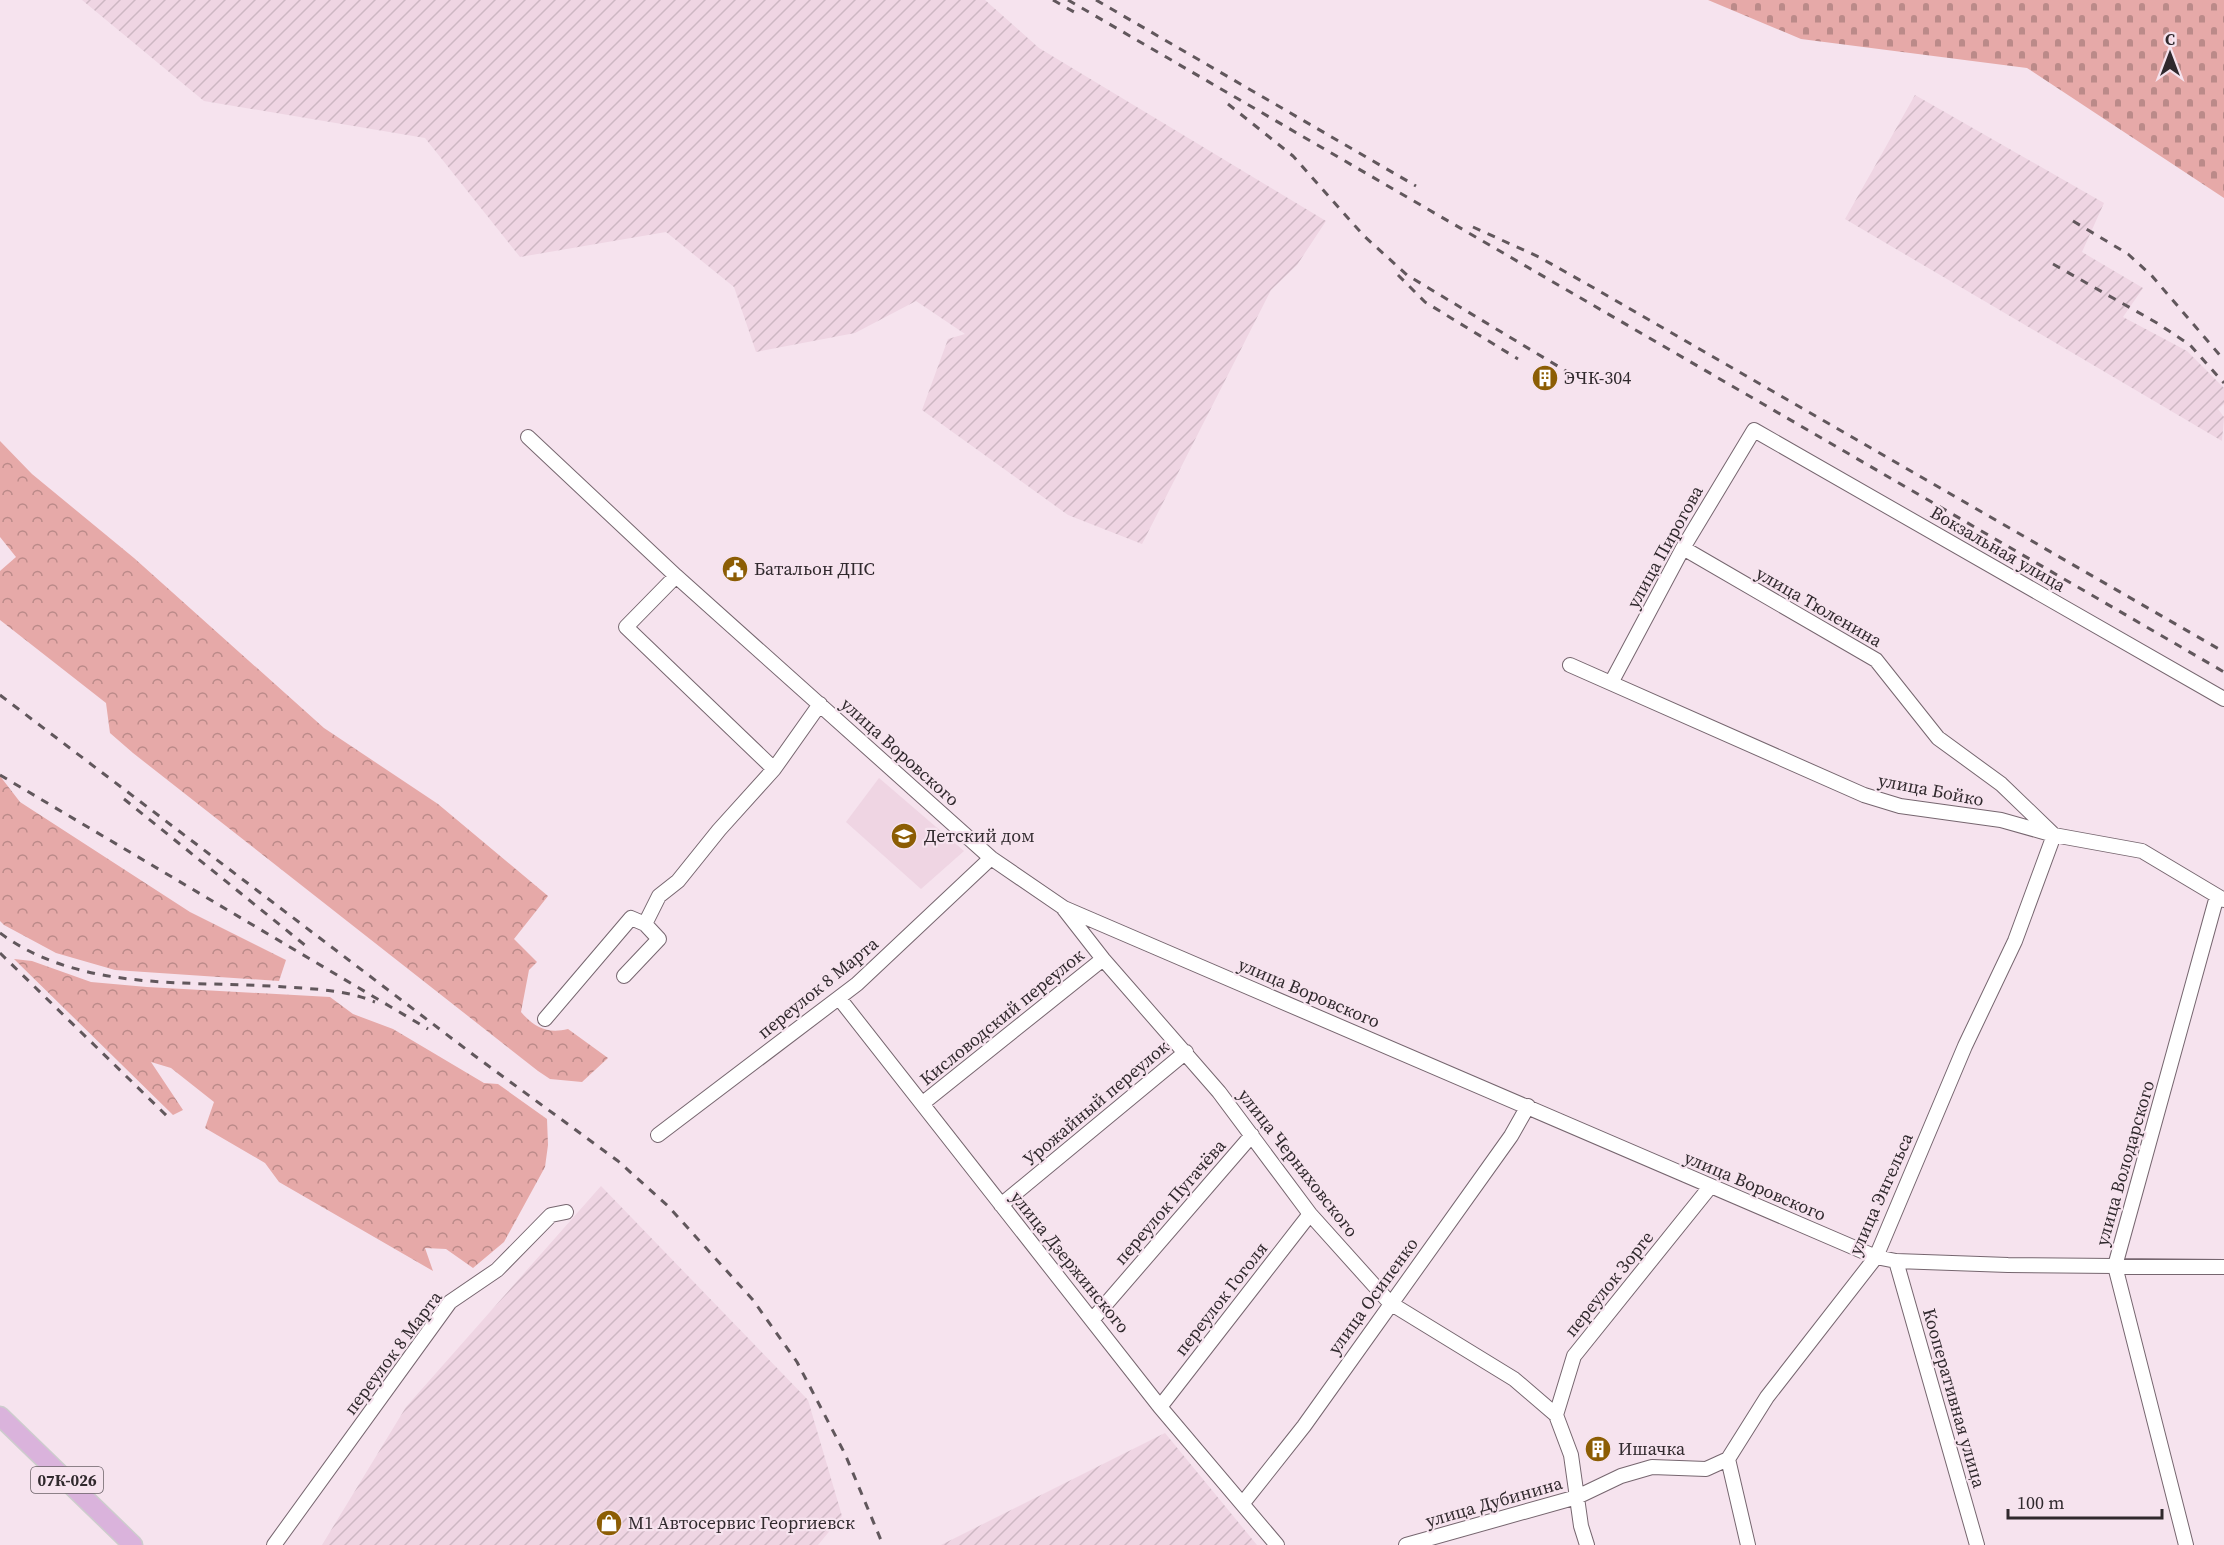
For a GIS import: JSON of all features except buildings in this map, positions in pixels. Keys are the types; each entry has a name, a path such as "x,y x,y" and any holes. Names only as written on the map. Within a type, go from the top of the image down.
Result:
{"main road":[{"name":"07К-026","path":"0,1416 133,1545"}],"street":[{"name":"улица Пирогова","path":"1611,683 1683,548 1754,430"},
{"name":"Вокзальная улица","path":"1754,430 2224,699"},
{"name":"улица Воровского","path":"528,437 676,576 991,858 1064,908 1876,1257 1896,1261 2224,1267"},
{"name":"улица Тюленина","path":"1683,548 1876,660 1938,738 2001,784 2054,835"},
{"path":"676,576 626,627 774,769"},
{"name":"улица Бойко","path":"1570,665 1864,795 1900,806 2001,820 2054,835 2142,851 2221,898"},
{"path":"645,924 659,896 678,881 719,830 774,769 820,704"},
{"name":"улица Энгельса","path":"1728,1459 1767,1397 1876,1257 1965,1046 2015,941 2054,835"},
{"name":"переулок 8 Марта","path":"658,1135 839,998 991,858"},
{"name":"улица Володарского","path":"2186,1545 2115,1266 2221,898"},
{"name":"улица Черняховского","path":"1064,908 1104,959 1186,1052 1252,1135 1310,1214 1390,1303 1514,1379 1557,1415"},
{"path":"545,1019 631,918 645,924 659,939 624,976"},
{"name":"Кисловодский переулок","path":"923,1103 1104,959"},
{"name":"улица Дзержинского","path":"839,998 1160,1407 1277,1545"},
{"name":"Урожайный переулок","path":"1001,1205 1186,1052"},
{"name":"улица Осипенко","path":"1243,1503 1304,1426 1511,1136 1528,1106"},
{"name":"переулок Пугачёва","path":"1093,1319 1252,1135"},
{"name":"переулок Зорге","path":"1557,1415 1574,1356 1710,1187"},
{"name":"переулок 8 Марта","path":"274,1545 450,1302 497,1270 551,1215 566,1212"},
{"name":"переулок Гоголя","path":"1160,1407 1310,1214"},
{"name":"Кооперативная улица","path":"1896,1261 1977,1545"},
{"path":"1557,1415 1571,1455 1587,1545"},
{"path":"1728,1459 1748,1545"},
{"name":"улица Дубинина","path":"1406,1545 1577,1497 1621,1476 1652,1467 1706,1468 1728,1459"}],"shaded area":[{"path":"82,0 985,0 1039,48 1326,221 1297,265 1271,290 1142,544 1068,515 922,410 948,339 965,334 916,301 855,333 756,352 734,287 666,232 520,257 425,138 204,101"},
{"path":"1915,95 2104,203 2082,252 2143,288 2123,317 2187,351 2224,388 2224,404 2218,409 2224,417 2222,441 1845,219"},
{"name":"Детский дом","path":"879,778 964,851 921,889 846,822"},
{"path":"601,1186 808,1400 842,1516 818,1545 322,1545 406,1407"},
{"path":"1165,1433 1257,1545 941,1545"}],"green space":[{"path":"1708,0 2224,0 2224,198 2027,68 1801,39"},
{"path":"0,441 32,474 134,558 324,728 438,804 548,896 514,939 537,962 529,970 521,1012 531,1022 542,1028 554,1031 568,1029 608,1058 582,1082 550,1079 110,733 106,703 0,620 0,571 16,557 0,537"},
{"path":"0,776 20,802 190,912 286,960 279,981 115,970 56,953 4,925 0,921"},
{"path":"14,959 32,961 91,982 330,997 353,1014 393,1029 484,1083 498,1084 547,1119 548,1145 545,1167 504,1242 473,1268 446,1249 425,1248 433,1271 279,1182 265,1163 205,1128 214,1102 171,1068 151,1062 183,1110 173,1115"}],"railway":[{"path":"1053,0 1074,12"},
{"path":"1068,0 2224,672"},
{"path":"1096,0 1416,186"},
{"path":"1228,104 1293,156 1364,236 1407,275 1589,385"},
{"path":"2073,221 2128,254 2152,276 2224,360"},
{"path":"1473,227 1539,257 1594,288 2224,652"},
{"path":"2053,264 2157,323 2190,345 2224,383"},
{"path":"1398,275 1425,302 1518,359"},
{"path":"0,695 475,1056 618,1161 668,1206 753,1300 797,1362 845,1454 883,1545"},
{"path":"0,775 428,1029"},
{"path":"124,799 306,946"},
{"path":"0,933 32,952 65,966 101,975 174,983 319,989 353,995 375,1002"},
{"path":"0,953 169,1118"}],"place":[{"name":"ЭЧК-304","path":"1545,378"},
{"name":"Батальон ДПС","path":"735,569"},
{"name":"Детский дом","path":"904,836"},
{"name":"Ишачка","path":"1598,1449"},
{"name":"М1 Автосервис Георгиевск","path":"609,1523"}]}
